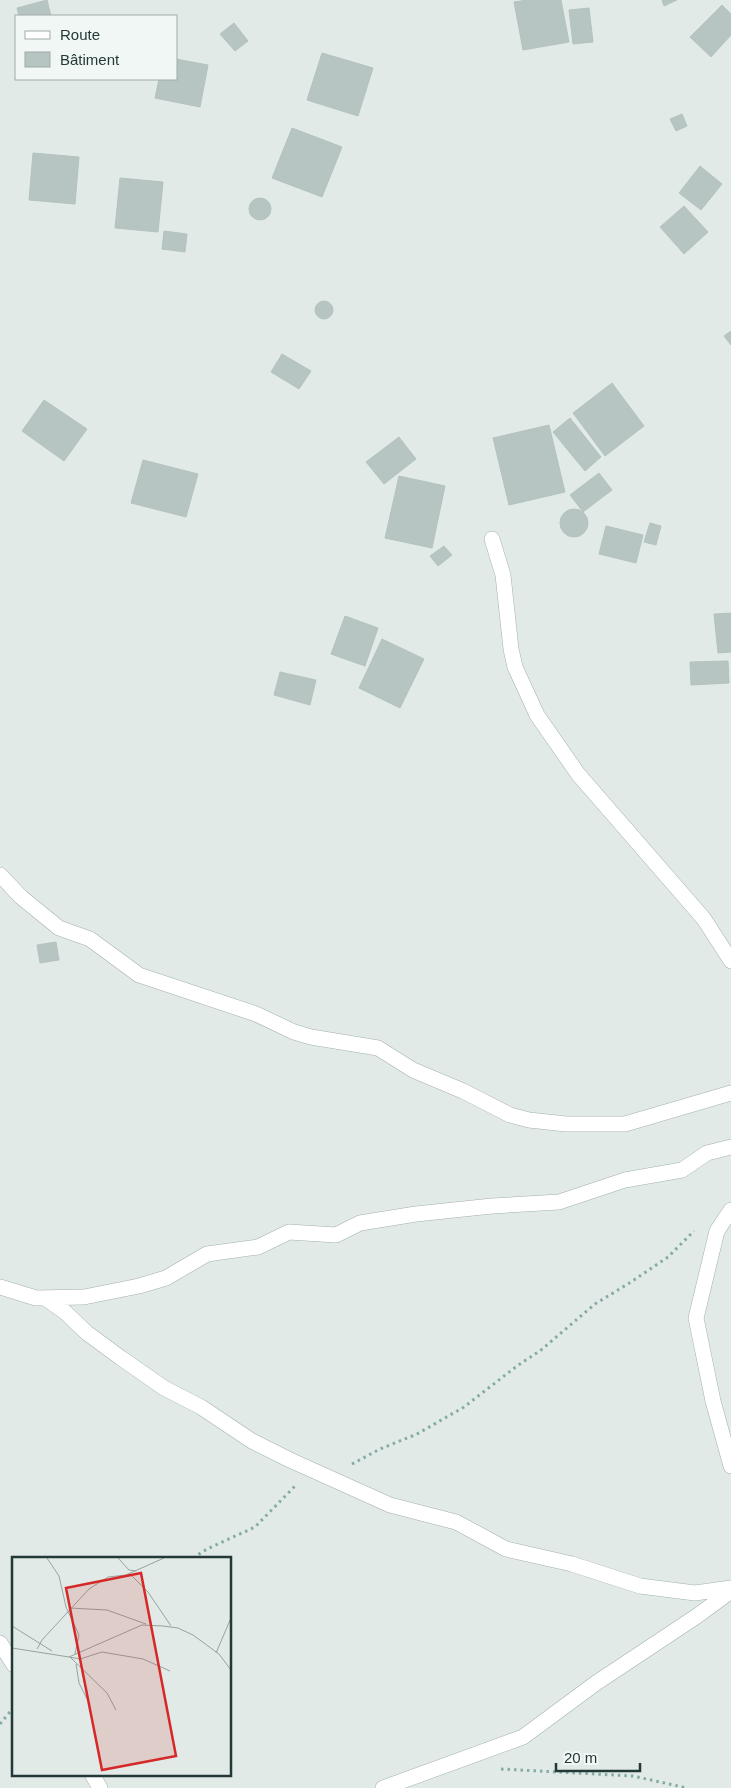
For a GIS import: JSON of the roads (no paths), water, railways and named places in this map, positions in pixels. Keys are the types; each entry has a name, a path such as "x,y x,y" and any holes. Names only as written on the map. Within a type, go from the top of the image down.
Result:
{"street":[{"path":"492,539 503,575 511,649 515,667 537,715 578,774 704,920 731,961"},
{"path":"0,875 21,897 59,928 90,939 139,975 256,1014 311,1038 378,1048 413,1070 463,1091 510,1115 529,1120 566,1124 625,1124 731,1093"},
{"path":"0,1287 36,1298 84,1297 139,1286 166,1278 207,1254 258,1247 289,1232 336,1235 360,1223 416,1214 492,1206 559,1202 625,1180 682,1170 707,1153 731,1147"},
{"path":"731,1210 717,1232 696,1318 713,1401 731,1466"},
{"path":"45,1298 66,1312 87,1333 164,1388 201,1407 252,1441 390,1505 456,1522 506,1549 572,1564 640,1586 695,1593 731,1590"},
{"path":"383,1788 523,1736 596,1683 697,1616 731,1590"},
{"path":"0,1643 12,1662"},
{"path":"93,1776 100,1788"}]}
